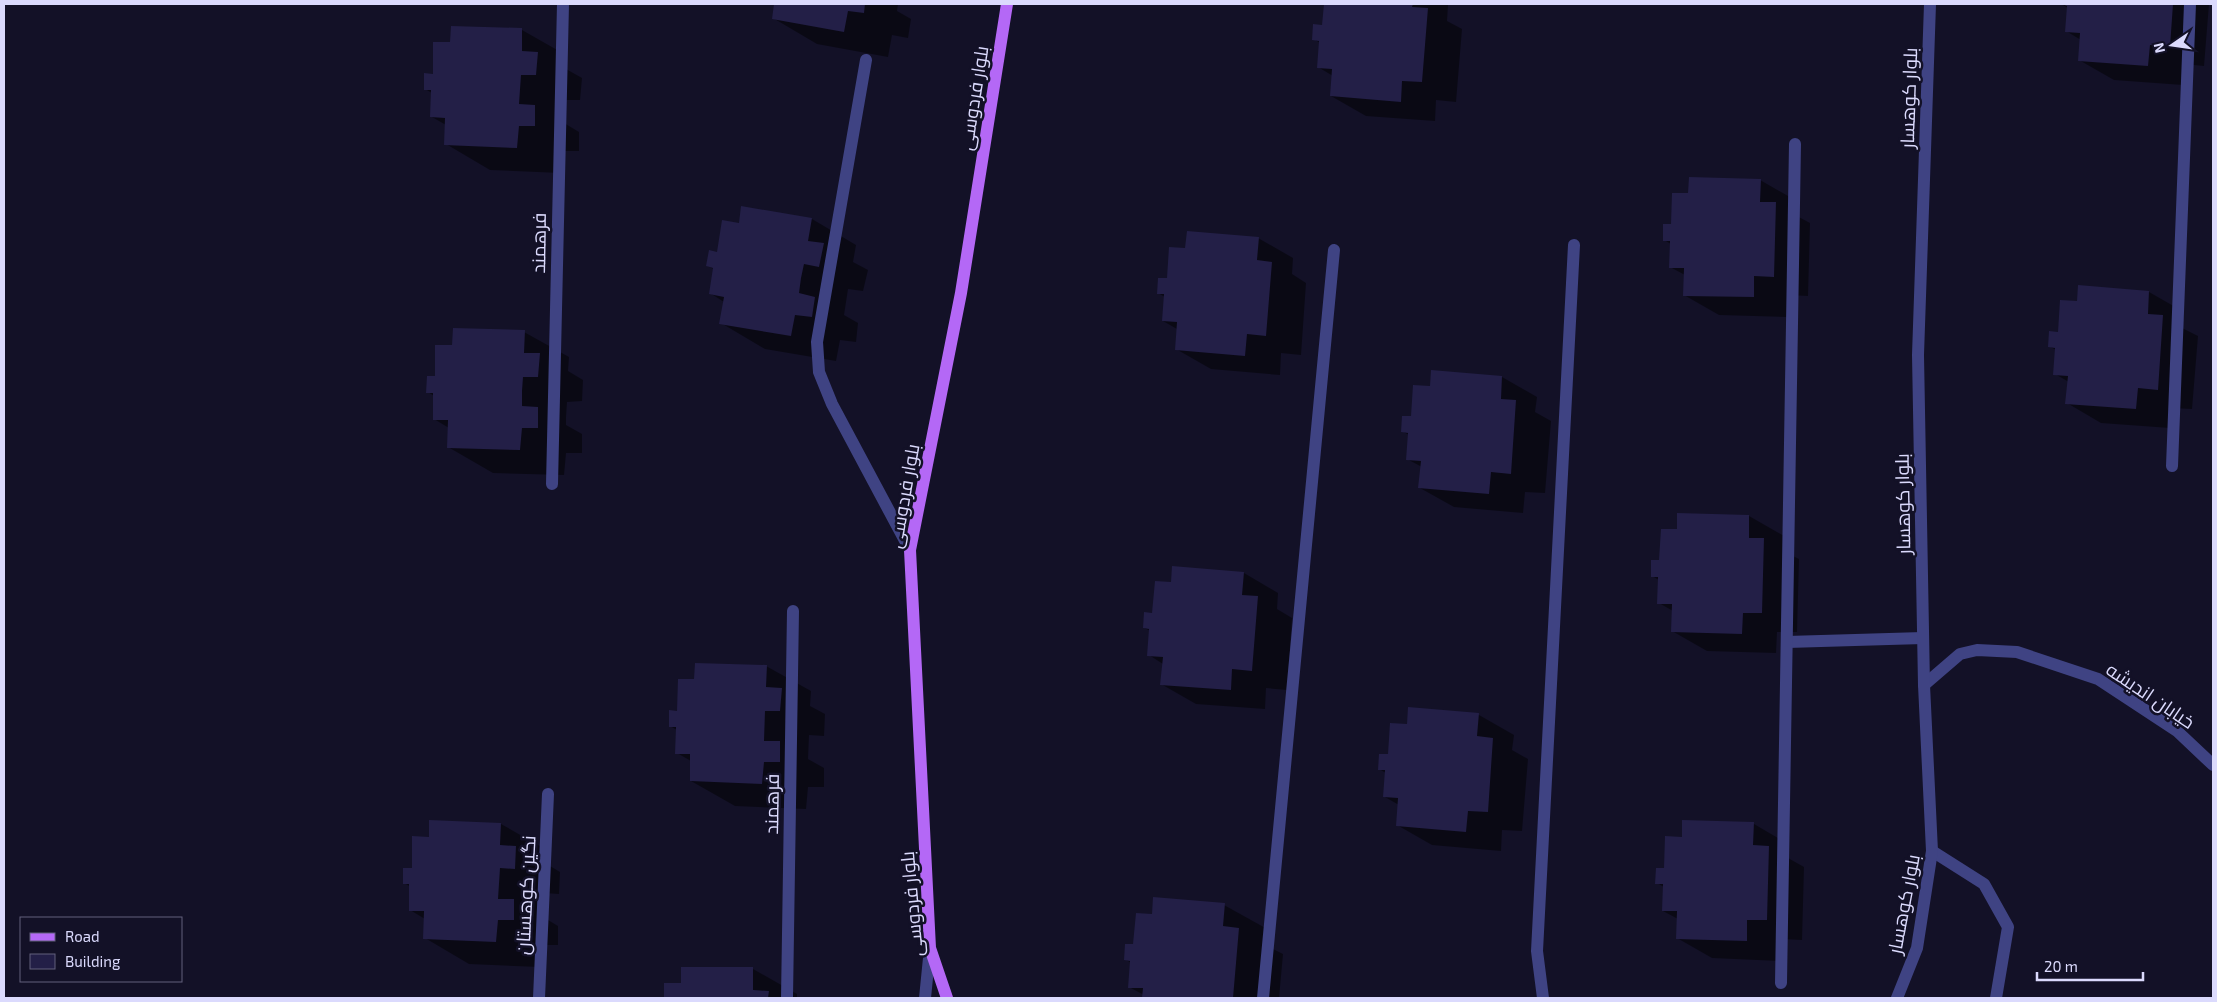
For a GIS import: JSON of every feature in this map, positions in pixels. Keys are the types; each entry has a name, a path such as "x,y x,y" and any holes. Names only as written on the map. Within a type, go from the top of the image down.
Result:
{"main road":[{"name":"بلوار فردوسی","path":"947,998 930,948 910,550 961,293 1007,4"}],"street":[{"name":"فرهمند","path":"552,484 563,4"},
{"name":"بلوار کوهسار","path":"1896,998 1917,948 1932,851 1924,685 1918,355 1930,4"},
{"path":"2172,466 2190,4"},
{"path":"866,60 817,342 819,372 832,404 910,550"},
{"path":"1781,983 1795,144"},
{"path":"1543,998 1537,952 1574,245"},
{"path":"1263,998 1334,250"},
{"name":"فرهمند","path":"786,998 793,611"},
{"path":"1787,642 1923,638"},
{"name":"خیابان اندیشه","path":"1924,685 1960,654 1977,650 2017,652 2098,679 2176,731 2213,766"},
{"name":"نگین کوهستان","path":"539,998 548,794"},
{"path":"1932,851 1984,884 2008,927 1996,998"},
{"path":"924,998 930,948"}],"building":[{"path":"774,4 865,4 864,13 848,11 844,32 772,19"},
{"path":"1324,4 1413,4 1412,7 1428,8 1422,82 1402,81 1401,102 1330,96 1332,69 1317,68 1319,41 1312,40 1313,24 1322,25"},
{"path":"2062,4 2173,4 2170,47 2150,45 2148,66 2078,61 2080,33 2065,32 2067,6"},
{"path":"451,26 522,28 522,51 538,52 536,75 521,75 519,104 535,105 535,126 519,126 517,148 444,145 445,118 430,117 431,90 424,90 424,73 433,74 433,42 450,42"},
{"path":"1689,177 1761,179 1760,202 1776,202 1774,277 1754,276 1754,297 1683,296 1684,268 1669,268 1670,241 1663,241 1663,224 1671,224 1672,193 1688,193"},
{"path":"741,206 812,218 808,241 824,243 819,267 804,264 801,278 799,293 815,297 812,317 795,315 791,336 719,324 724,297 709,294 713,268 706,266 709,250 717,252 722,220 739,223"},
{"path":"1187,231 1259,237 1257,260 1272,262 1266,336 1247,334 1245,356 1175,350 1177,322 1162,321 1164,294 1157,294 1158,278 1167,278 1169,247 1185,248"},
{"path":"2078,285 2149,291 2148,314 2163,315 2158,390 2138,388 2136,409 2065,404 2068,376 2053,375 2055,348 2048,347 2049,331 2058,332 2060,300 2077,301"},
{"path":"453,328 525,330 524,353 540,353 538,377 523,377 522,391 522,406 538,407 538,428 522,428 520,450 447,448 448,420 433,420 433,393 426,393 427,376 435,376 435,345 452,345"},
{"path":"1431,370 1502,376 1501,399 1516,400 1511,474 1491,472 1489,494 1418,488 1421,461 1406,460 1408,433 1401,432 1402,416 1411,416 1413,385 1430,386"},
{"path":"1677,513 1749,515 1749,538 1764,538 1762,613 1743,613 1742,634 1671,632 1672,604 1657,604 1658,577 1651,577 1651,560 1659,560 1661,529 1677,529"},
{"path":"1172,566 1244,572 1242,595 1258,596 1252,671 1232,669 1231,690 1160,685 1163,657 1147,656 1149,629 1143,628 1144,612 1152,613 1155,581 1171,582"},
{"path":"695,663 767,665 766,687 782,688 780,711 765,711 764,741 780,741 780,762 764,762 762,784 690,781 690,754 675,754 676,727 669,727 669,710 677,711 678,679 694,679"},
{"path":"1408,707 1479,713 1477,736 1493,738 1488,812 1468,811 1466,832 1396,826 1398,798 1383,797 1385,770 1378,770 1379,754 1388,754 1390,723 1407,724"},
{"path":"429,820 501,823 500,845 516,846 515,869 500,868 498,899 514,899 514,920 498,920 496,942 423,939 424,911 409,911 409,884 403,884 403,868 412,868 412,836 429,837"},
{"path":"1682,820 1754,822 1753,845 1769,846 1767,920 1747,920 1747,941 1676,939 1677,911 1662,911 1663,884 1655,884 1656,868 1664,868 1665,836 1682,837"},
{"path":"1153,897 1225,903 1223,926 1239,928 1233,998 1142,998 1143,988 1128,988 1130,961 1124,960 1125,944 1133,944 1136,913 1152,914"},
{"path":"681,967 753,967 753,990 769,991 768,998 664,998 664,983 681,983"}]}
